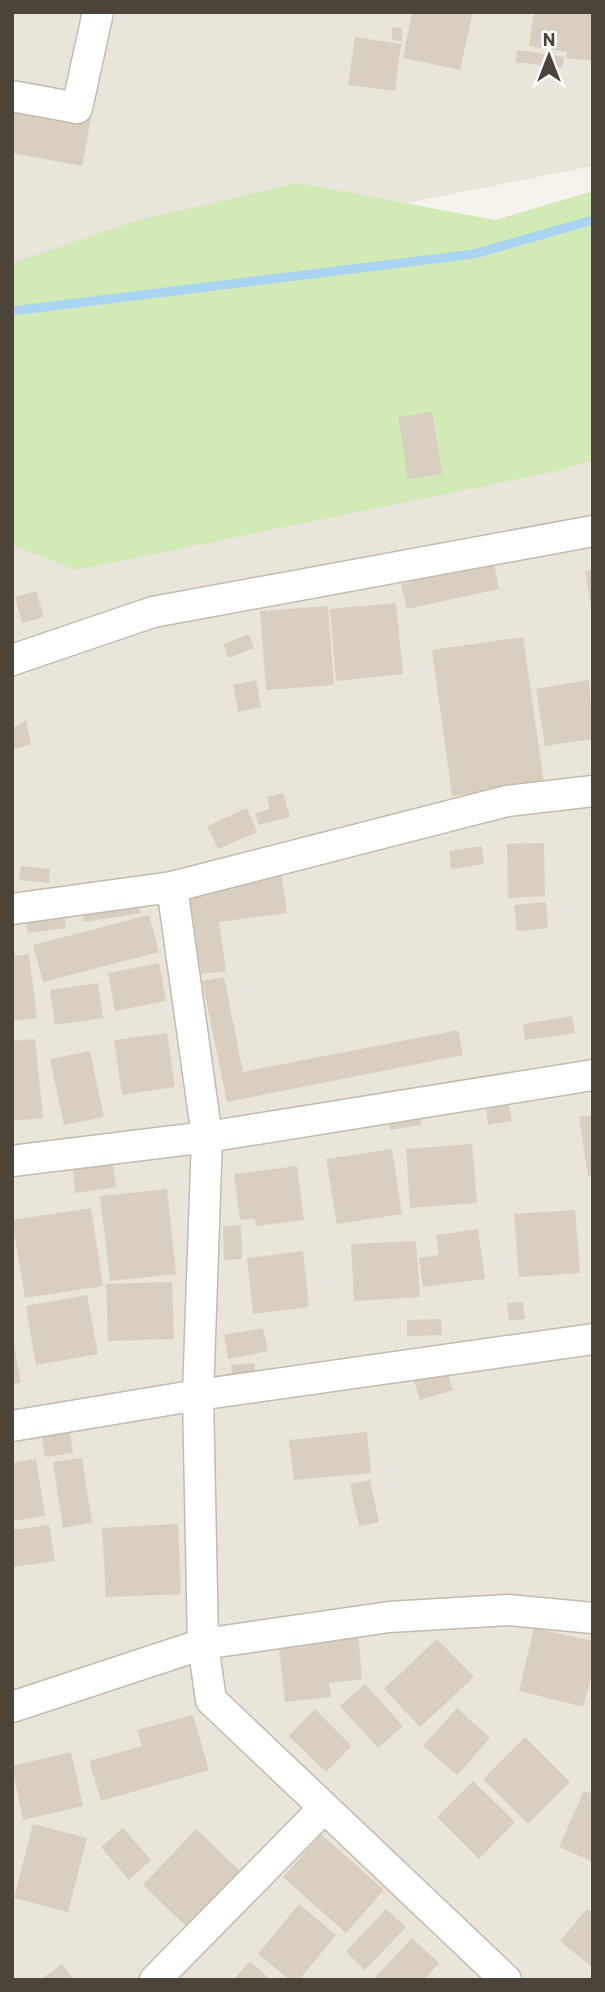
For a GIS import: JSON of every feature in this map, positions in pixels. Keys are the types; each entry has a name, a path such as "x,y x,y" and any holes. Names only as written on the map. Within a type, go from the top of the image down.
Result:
{"street":[{"path":"12,96 77,108 98,12"},
{"path":"12,660 153,612 593,531"},
{"path":"12,909 172,887 507,801 593,791"},
{"path":"172,887 207,1137 198,1395 203,1643 211,1700 506,1980"},
{"path":"12,1161 207,1137 593,1075"},
{"path":"12,1426 198,1395 593,1339"},
{"path":"12,1707 203,1643 389,1617 509,1610 593,1618"},
{"path":"166,1976 324,1808"}],"shaded area":[{"path":"12,12 593,12 593,166 12,281"},
{"path":"593,377 593,1980 12,1980 12,503"}],"green space":[{"path":"298,183 495,220 593,191 593,460 552,472 76,570 12,545 12,263 139,220"}],"building":[{"path":"412,12 473,12 460,70 403,58"},
{"path":"534,12 593,12 593,61 566,58 567,52 529,46"},
{"path":"392,27 402,28 402,41 392,40"},
{"path":"355,37 401,44 395,91 348,85"},
{"path":"517,50 564,57 562,68 516,62"},
{"path":"12,104 91,118 82,166 12,153"},
{"path":"432,412 442,474 408,479 398,417"},
{"path":"494,563 499,589 407,609 401,584"},
{"path":"593,570 593,606 591,606 585,571"},
{"path":"36,591 44,617 22,623 15,597"},
{"path":"396,603 403,674 336,681 330,609"},
{"path":"328,606 334,685 266,690 260,611"},
{"path":"249,634 254,648 228,658 223,644"},
{"path":"523,637 544,783 452,796 432,650"},
{"path":"256,680 261,707 238,712 233,685"},
{"path":"589,680 593,739 545,746 536,689"},
{"path":"26,721 31,744 12,750 12,728"},
{"path":"283,793 290,817 259,825 255,813 270,809 267,797"},
{"path":"247,808 257,832 218,849 207,826"},
{"path":"544,843 545,896 508,898 507,844"},
{"path":"482,846 484,864 451,869 449,851"},
{"path":"21,866 50,869 49,883 19,880"},
{"path":"281,871 287,913 219,922 226,971 201,974 188,883"},
{"path":"138,898 141,913 84,922 82,907"},
{"path":"546,902 548,928 517,931 514,905"},
{"path":"64,913 66,928 28,933 25,918"},
{"path":"149,915 159,952 43,982 33,945"},
{"path":"12,945 15,956 29,954 37,1018 12,1021"},
{"path":"159,963 166,1001 115,1011 108,973"},
{"path":"224,977 243,1072 458,1030 463,1055 227,1102 202,981"},
{"path":"98,983 103,1018 55,1025 50,990"},
{"path":"572,1016 575,1033 525,1040 523,1024"},
{"path":"167,1033 175,1087 122,1095 114,1040"},
{"path":"35,1039 43,1118 12,1121 12,1041"},
{"path":"90,1051 104,1117 64,1125 50,1059"},
{"path":"509,1105 512,1121 488,1125 486,1109"},
{"path":"418,1106 421,1125 390,1130 386,1111"},
{"path":"593,1115 593,1175 588,1176 579,1117"},
{"path":"472,1144 477,1203 410,1208 406,1149"},
{"path":"392,1149 402,1214 337,1224 326,1159"},
{"path":"112,1159 116,1187 75,1193 72,1164"},
{"path":"297,1166 304,1220 256,1226 255,1218 240,1220 234,1174"},
{"path":"167,1189 176,1274 110,1281 100,1196"},
{"path":"91,1208 103,1286 25,1298 12,1220"},
{"path":"575,1210 580,1273 519,1277 514,1214"},
{"path":"241,1225 242,1259 224,1260 223,1226"},
{"path":"478,1229 485,1279 423,1287 419,1258 439,1255 436,1235"},
{"path":"416,1241 420,1297 354,1301 351,1244"},
{"path":"303,1251 309,1307 253,1314 247,1258"},
{"path":"172,1282 174,1339 108,1341 106,1284"},
{"path":"87,1295 98,1354 36,1365 26,1306"},
{"path":"523,1302 525,1319 509,1321 507,1303"},
{"path":"441,1319 442,1335 407,1336 407,1320"},
{"path":"263,1328 268,1351 228,1359 224,1335"},
{"path":"12,1335 21,1383 12,1384"},
{"path":"254,1363 256,1379 233,1381 231,1365"},
{"path":"447,1371 453,1390 420,1400 414,1381"},
{"path":"69,1426 73,1453 45,1457 41,1430"},
{"path":"367,1432 371,1473 294,1480 289,1440"},
{"path":"82,1458 92,1523 63,1528 53,1462"},
{"path":"36,1459 45,1516 12,1521 12,1463"},
{"path":"370,1480 379,1522 359,1526 350,1484"},
{"path":"178,1524 181,1594 106,1597 102,1528"},
{"path":"49,1525 55,1561 12,1567 12,1530"},
{"path":"534,1628 593,1641 593,1670 583,1707 519,1691"},
{"path":"358,1631 362,1679 329,1683 331,1697 285,1702 278,1640"},
{"path":"437,1639 474,1677 420,1727 384,1689"},
{"path":"365,1684 403,1726 378,1748 340,1706"},
{"path":"457,1708 490,1738 457,1775 423,1746"},
{"path":"315,1709 352,1746 326,1772 289,1736"},
{"path":"193,1715 209,1770 101,1801 89,1761 142,1746 137,1730"},
{"path":"525,1737 570,1782 528,1824 483,1779"},
{"path":"71,1752 83,1806 23,1820 12,1766"},
{"path":"473,1781 515,1822 479,1859 437,1817"},
{"path":"584,1791 593,1794 593,1862 559,1847"},
{"path":"33,1824 87,1838 68,1912 14,1898"},
{"path":"123,1828 151,1860 129,1880 101,1847"},
{"path":"196,1829 243,1874 190,1930 143,1885"},
{"path":"321,1834 384,1890 346,1933 283,1877"},
{"path":"299,1904 336,1935 299,1980 290,1980 258,1954"},
{"path":"386,1909 406,1927 365,1970 346,1952"},
{"path":"587,1909 593,1913 593,1968 560,1941"},
{"path":"412,1938 439,1963 424,1980 378,1980 375,1977"},
{"path":"250,1961 271,1980 233,1980"},
{"path":"62,1964 74,1980 40,1980"}],"waterway":[{"path":"12,311 474,254 593,220"}]}
